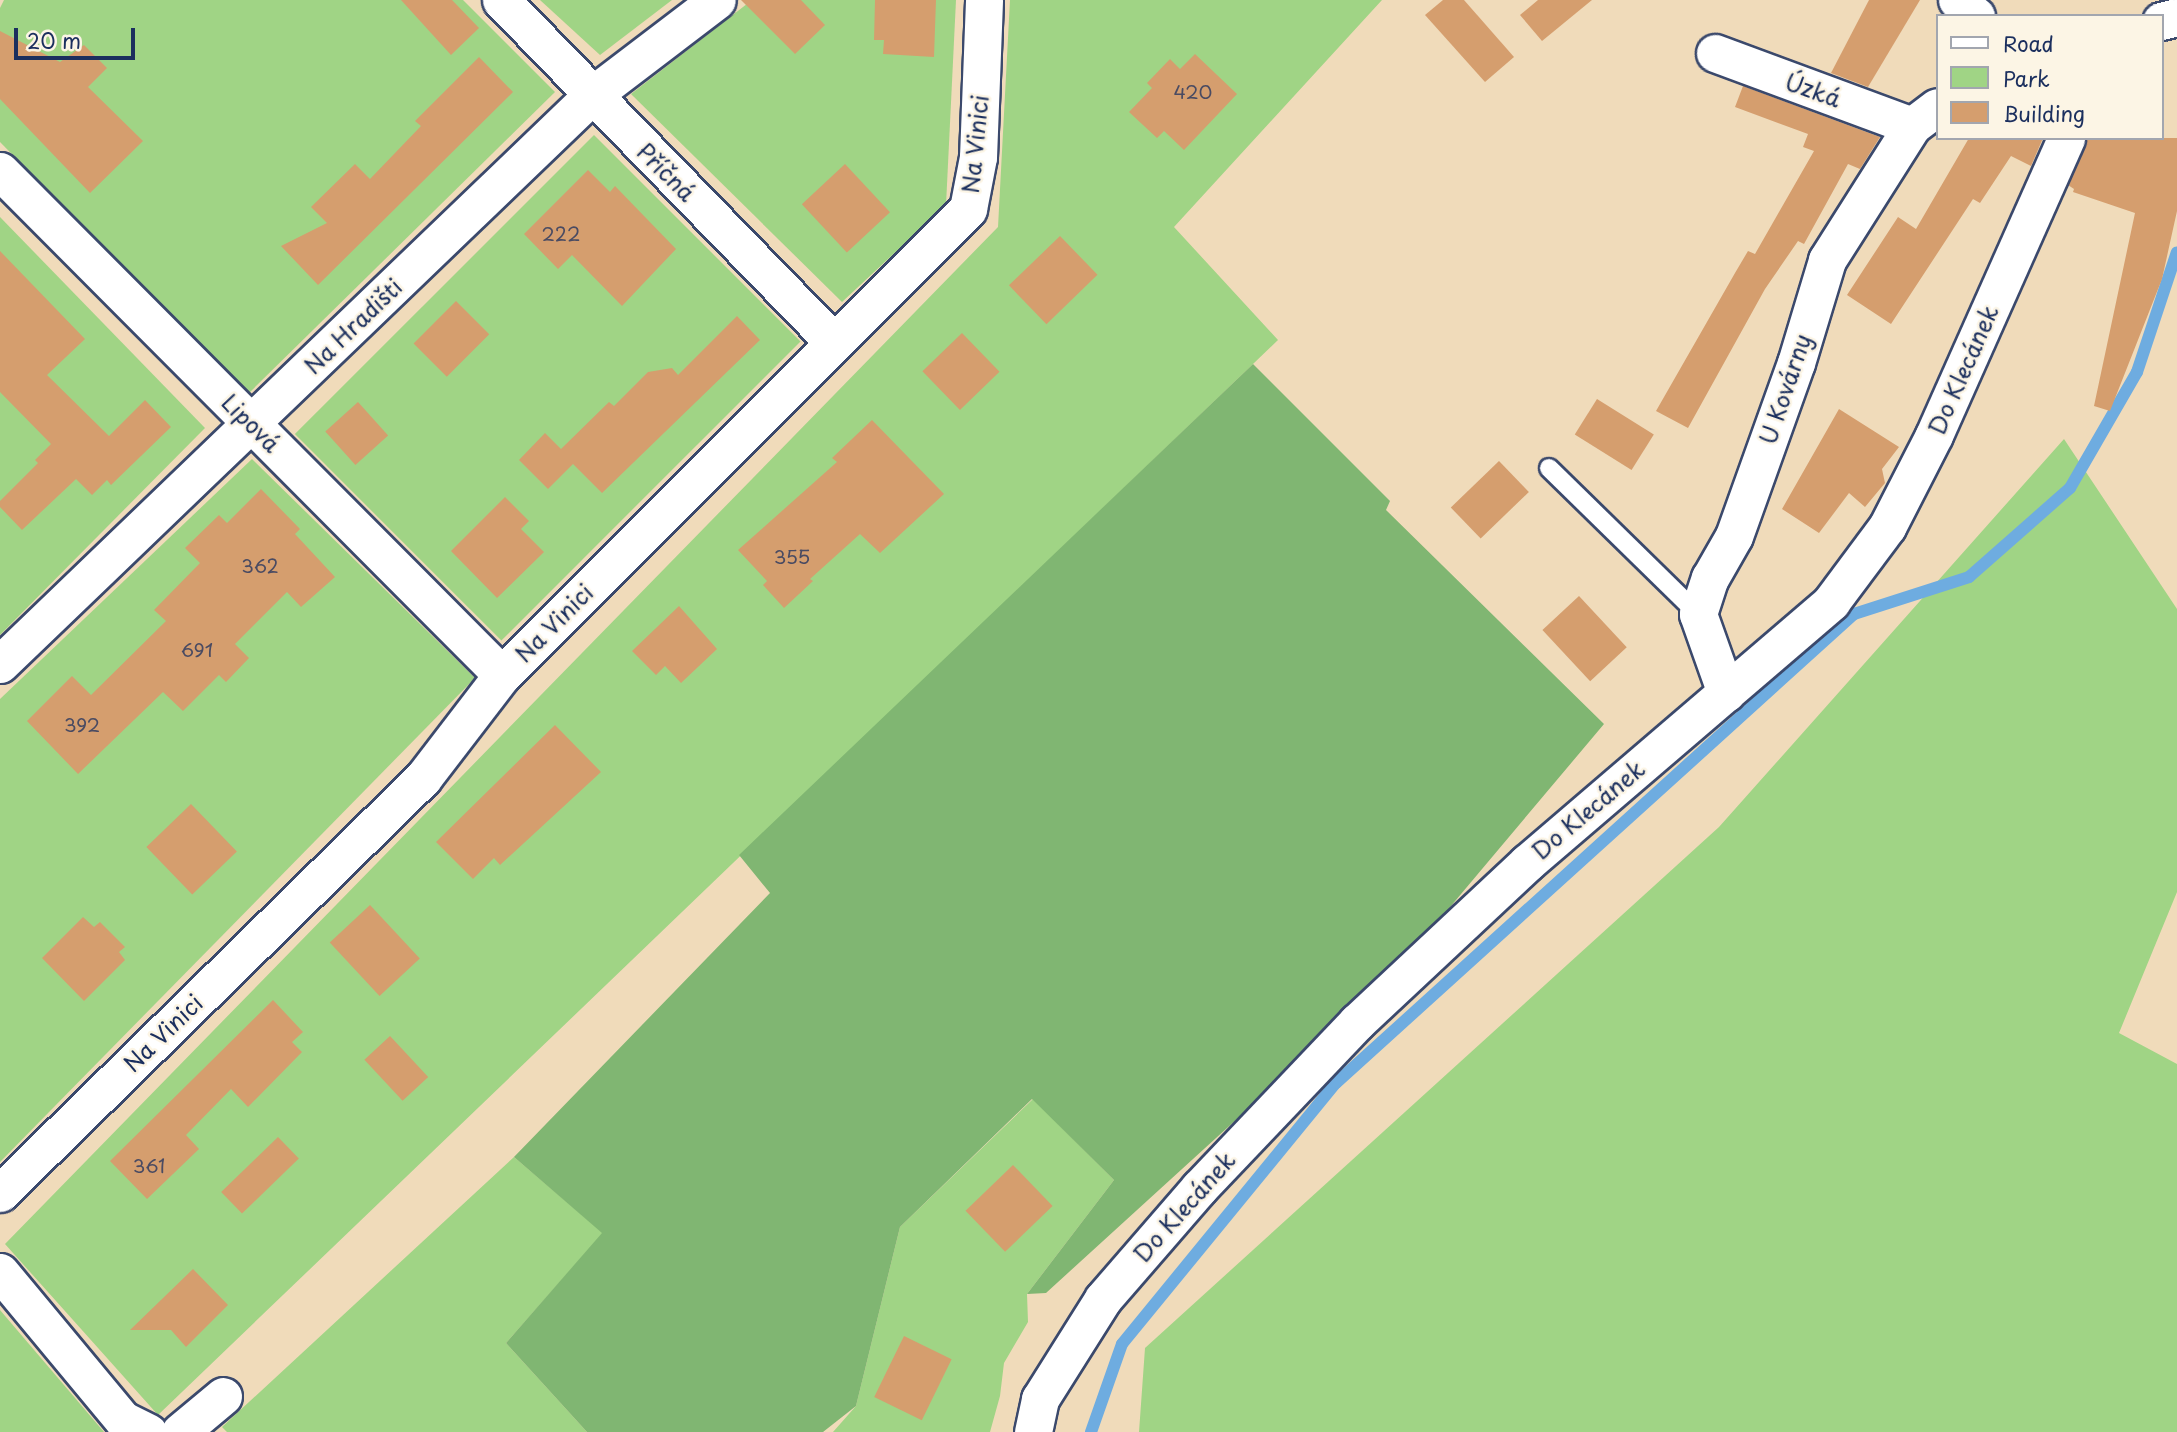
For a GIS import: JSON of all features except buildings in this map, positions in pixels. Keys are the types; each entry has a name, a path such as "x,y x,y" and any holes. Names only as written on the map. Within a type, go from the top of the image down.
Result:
{"street":[{"name":"Příčná","path":"501,0 591,96 834,343"},
{"name":"Na Hradišti","path":"0,664 591,96 717,0"},
{"name":"Na Vinici","path":"0,1193 423,778 502,675 968,209 978,157 984,0"},
{"path":"1957,0 1974,14"},
{"name":"Úzká","path":"1715,53 1924,116"},
{"name":"U Kovárny","path":"1698,614 1710,578 1734,536 1796,363 1827,260 1924,116"},
{"name":"Do Klecánek","path":"1033,1432 1040,1399 1104,1299 1199,1188 1357,1022 1442,939 1527,863 1831,602 1887,527 1934,435 2065,140"},
{"name":"Lipová","path":"0,171 502,675"},
{"path":"1698,614 1726,693"},
{"path":"0,1272 123,1420 148,1432"},
{"path":"180,1432 223,1396"}],"lane":[{"path":"1549,468 1698,614"}],"green space":[{"path":"4,0 463,0 555,92 248,394 0,142 0,8"},
{"path":"540,0 672,0 600,55"},
{"path":"752,0 956,0 946,205 842,302 631,94"},
{"path":"1010,0 1382,0 1174,227 1278,340 158,1415 5,1244 998,227"},
{"path":"594,135 800,341 501,641 295,434"},
{"path":"0,217 205,428 0,635"},
{"path":"1253,364 1390,501 1386,510 1604,724 1387,982 1046,1293 1027,1294 1114,1180 1032,1099 900,1227 856,1406 823,1432 587,1432 506,1343 602,1233 514,1157 770,893 739,855"},
{"path":"2064,439 2177,609 2177,892 2119,1033 2177,1064 2177,1432 1139,1432 1145,1348 1719,827"},
{"path":"252,459 475,678 0,1162 0,699"},
{"path":"1033,1099 1114,1180 1027,1294 1028,1322 1004,1363 1000,1396 990,1432 833,1432 856,1406 900,1227"},
{"path":"514,1157 603,1233 506,1343 587,1432 227,1432 222,1427"},
{"path":"0,1310 104,1432 0,1432"}],"waterway":[{"path":"1091,1432 1122,1344 1336,1083 1854,614 1969,577 2070,488 2137,372 2177,252"}]}
